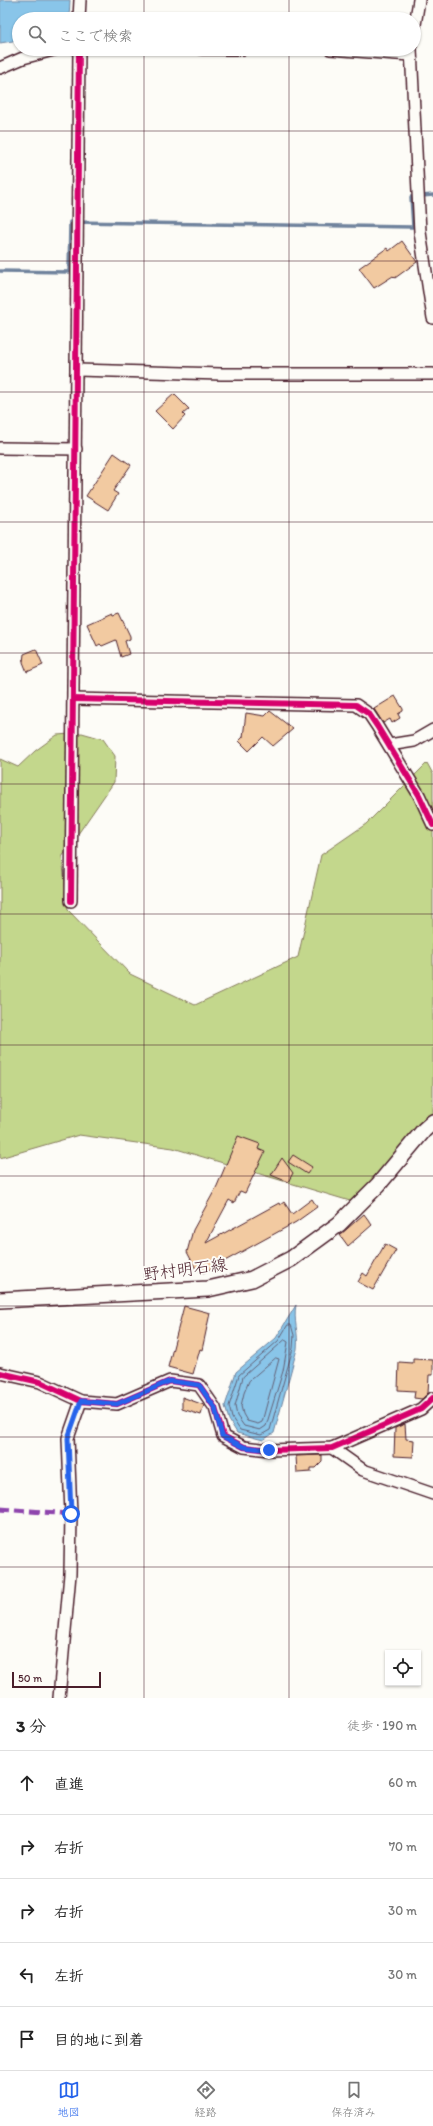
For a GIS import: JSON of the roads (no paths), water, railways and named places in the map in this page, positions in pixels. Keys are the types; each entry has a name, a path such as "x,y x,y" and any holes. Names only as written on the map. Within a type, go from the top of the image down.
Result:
{"main road":[{"name":"野村明石線","path":"0,1300 208,1289 252,1279 291,1259 339,1224 378,1185 424,1130 433,1122"}],"street":[{"path":"79,12 80,0"},
{"path":"417,12 419,0"},
{"path":"0,68 31,56"},
{"path":"71,901 79,56"},
{"path":"411,56 420,232 430,281 433,318"},
{"path":"77,370 221,374 433,374"},
{"path":"0,448 76,449"},
{"path":"73,699 356,705 369,714 389,745 419,795 433,825"},
{"path":"389,745 414,741 433,730"},
{"path":"0,1373 40,1382 81,1401 117,1404 170,1381 199,1385 215,1408 222,1436 244,1447 269,1450 332,1448 422,1409 433,1398"},
{"path":"59,1698 70,1574 71,1514 68,1438 81,1401"},
{"path":"332,1448 363,1470 433,1494"}],"water":[{"path":"0,0 70,0 69,12 12,12 12,41 0,43"},
{"path":"296,1305 295,1316 297,1349 274,1433 263,1440 237,1433 229,1420 225,1406 236,1372 276,1338"}],"waterway":[{"path":"0,271 69,272 70,222 413,227 411,197 433,195"}]}
